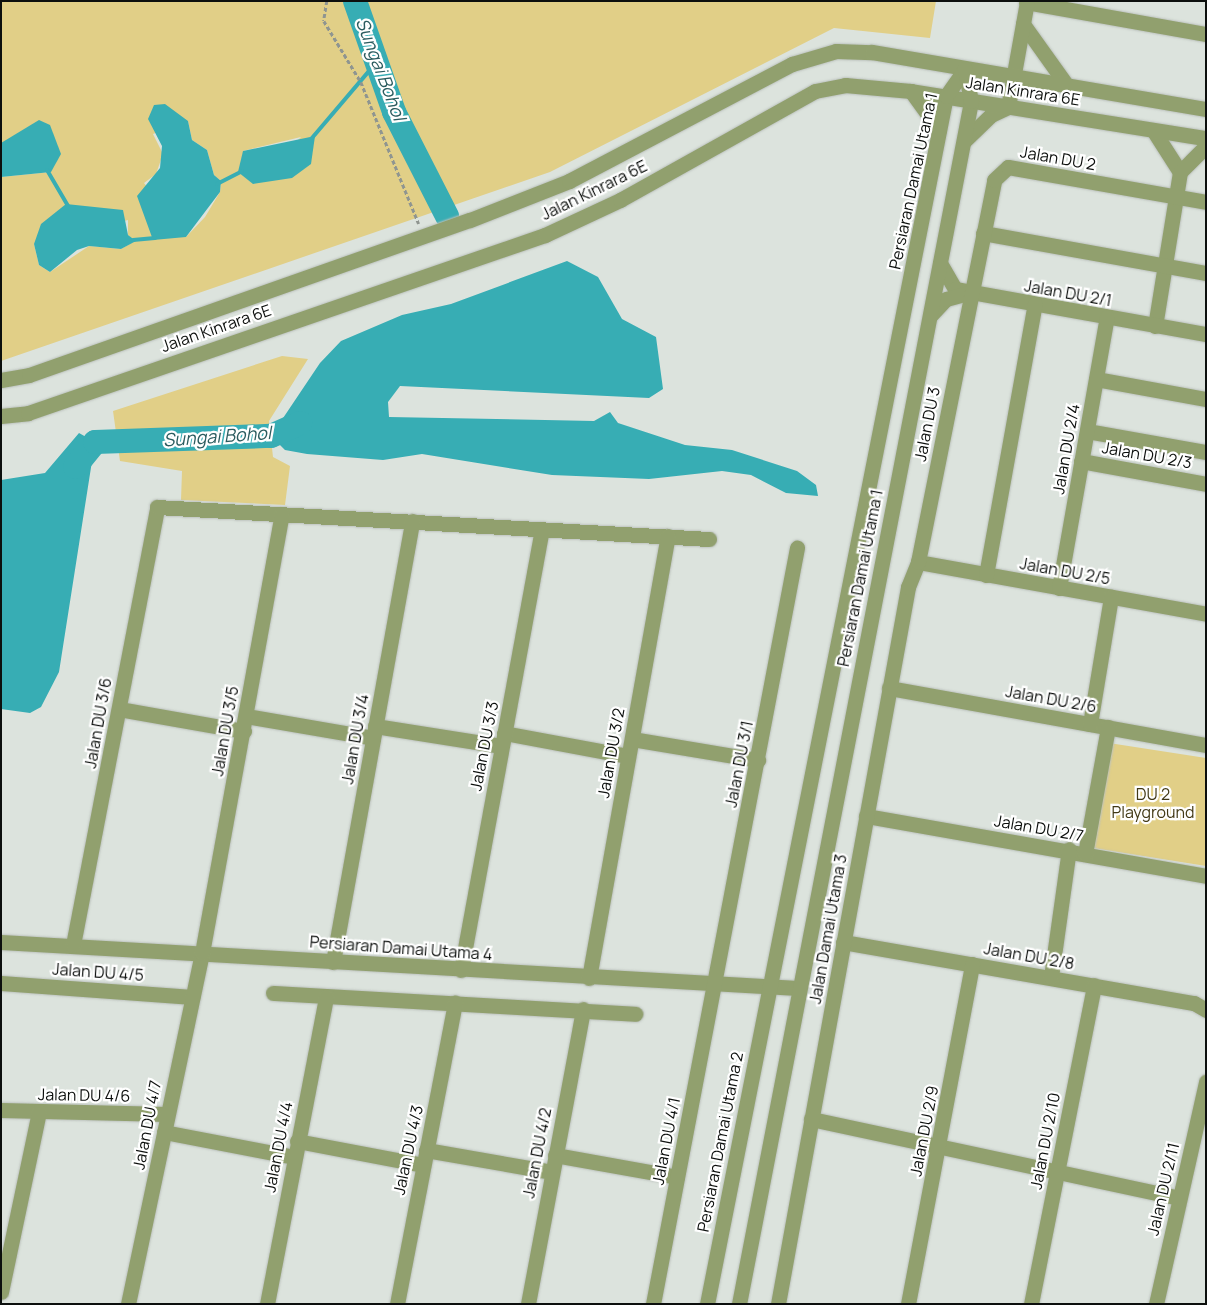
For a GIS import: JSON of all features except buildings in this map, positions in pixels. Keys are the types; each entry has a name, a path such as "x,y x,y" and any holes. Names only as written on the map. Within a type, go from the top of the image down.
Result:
{"street":[{"path":"964,141 983,121 1008,107 1027,2 1206,34"},
{"path":"1022,24 1068,87"},
{"name":"Jalan Kinrara 6E","path":"1,380 29,375 425,236 569,181 792,64 836,52 872,52 1068,87 1206,108"},
{"name":"Persiaran Damai Utama 1","path":"768,988 946,96 965,69"},
{"name":"Persiaran Damai Utama 1","path":"798,988 972,101 965,69"},
{"name":"Jalan Kinrara 6E","path":"1,416 28,413 545,234 620,200 814,91 844,85 911,91 1206,138"},
{"path":"911,91 939,130"},
{"path":"1153,130 1180,172 1179,198 1156,326"},
{"path":"1180,172 1206,146"},
{"name":"Jalan DU 2","path":"970,293 994,180 1008,167 1206,202"},
{"path":"983,232 1206,273"},
{"name":"Jalan DU 2/1","path":"940,263 955,289 1206,334"},
{"path":"929,316 946,299 970,293"},
{"name":"Jalan DU 3","path":"918,562 970,293"},
{"path":"986,574 1034,304"},
{"name":"Jalan DU 2/4","path":"1059,588 1107,317"},
{"path":"1096,379 1206,399"},
{"path":"1087,431 1206,452"},
{"name":"Jalan DU 2/3","path":"1081,461 1206,484"},
{"name":"Jalan DU 3/6","path":"73,945 157,507 282,514"},
{"path":"282,514 708,539"},
{"name":"Jalan DU 3/5","path":"202,953 282,514"},
{"name":"Jalan DU 3/4","path":"333,962 412,522"},
{"name":"Jalan DU 3/3","path":"462,970 502,740 542,529"},
{"name":"Jalan DU 3/2","path":"589,978 668,536"},
{"name":"Jalan DU 3/1","path":"714,985 797,548"},
{"name":"Jalan DU 2/5","path":"918,562 1206,614"},
{"name":"Jalan Damai Utama 3","path":"778,1304 908,587 918,562"},
{"path":"1090,724 1111,597"},
{"name":"Jalan DU 2/6","path":"889,688 1206,745"},
{"path":"119,709 245,724 502,740 628,756"},
{"path":"1086,854 1108,727"},
{"path":"632,739 758,760"},
{"name":"Jalan DU 2/7","path":"866,816 1069,849 1086,854 1206,876"},
{"path":"1051,977 1069,849"},
{"name":"Persiaran Damai Utama 4","path":"1,942 589,978 798,988"},
{"name":"Jalan DU 2/8","path":"844,942 1194,1003 1206,1010"},
{"name":"Jalan DU 4/7","path":"128,1304 202,953"},
{"name":"Jalan DU 2/9","path":"908,1304 972,964"},
{"name":"Jalan DU 4/5","path":"1,983 192,997"},
{"name":"Jalan DU 4/1","path":"653,1304 714,985"},
{"name":"Jalan DU 2/10","path":"1031,1304 1094,985"},
{"name":"Persiaran Damai Utama 2","path":"707,1304 768,988"},
{"path":"739,1304 798,988"},
{"path":"273,993 582,1009 636,1014"},
{"name":"Jalan DU 4/4","path":"266,1304 326,997"},
{"name":"Jalan DU 4/3","path":"398,1304 455,1003"},
{"name":"Jalan DU 4/2","path":"528,1304 582,1009"},
{"name":"Jalan DU 2/11","path":"1156,1304 1178,1198 1206,1082"},
{"name":"Jalan DU 4/6","path":"1,1110 167,1114"},
{"path":"1,1292 39,1112"},
{"path":"811,1119 1057,1170 1178,1198"},
{"path":"164,1132 294,1157"},
{"path":"297,1141 423,1165"},
{"path":"426,1150 552,1172"},
{"path":"555,1155 677,1177"}],"path":[{"path":"327,1 324,21 361,82 425,236"}],"green space":[{"path":"1,1 936,1 930,38 834,28 550,172 1,361 1,177 51,172 1,143","holes":["188,121 192,140 207,150 214,175 221,181 220,192 205,217 186,237 144,183 156,174 163,154 153,134","301,137 254,184 243,151","128,220 128,235 135,241 121,249 89,246 50,272 39,265 34,244"]},
{"path":"282,356 308,359 269,421 273,457 290,466 285,505 181,500 182,471 120,461 113,411"},
{"name":"DU 2 Playground","path":"1109,743 1206,758 1206,866 1093,848"}],"water":[{"path":"165,104 188,121 192,140 207,150 214,175 221,181 220,192 186,237 153,240 137,196 160,168 162,146 148,119 154,105"},
{"path":"39,120 50,125 61,154 51,172 1,177 1,143"},
{"path":"315,136 311,164 292,178 253,184 238,172 243,151"},
{"path":"66,204 123,210 128,235 136,241 121,249 89,246 77,250 50,272 39,265 34,244 41,224"},
{"path":"567,261 598,277 622,319 656,337 663,389 649,398 400,386 388,402 389,417 594,421 610,412 618,423 685,445 732,450 797,471 816,485 818,496 786,493 751,475 722,471 649,479 552,475 422,454 383,460 307,454 285,450 271,436 320,363 341,341 402,315 451,304"},
{"path":"79,433 95,442 59,672 41,707 30,713 1,709 1,480 45,473"}],"waterway":[{"name":"Sungai Bohol","path":"355,1 394,112 447,216"},
{"path":"312,138 375,64"},
{"path":"47,170 68,206"},
{"path":"217,184 242,171"},
{"path":"133,240 155,238"},
{"name":"Sungai Bohol","path":"75,467 95,442 271,436 300,423"}]}
